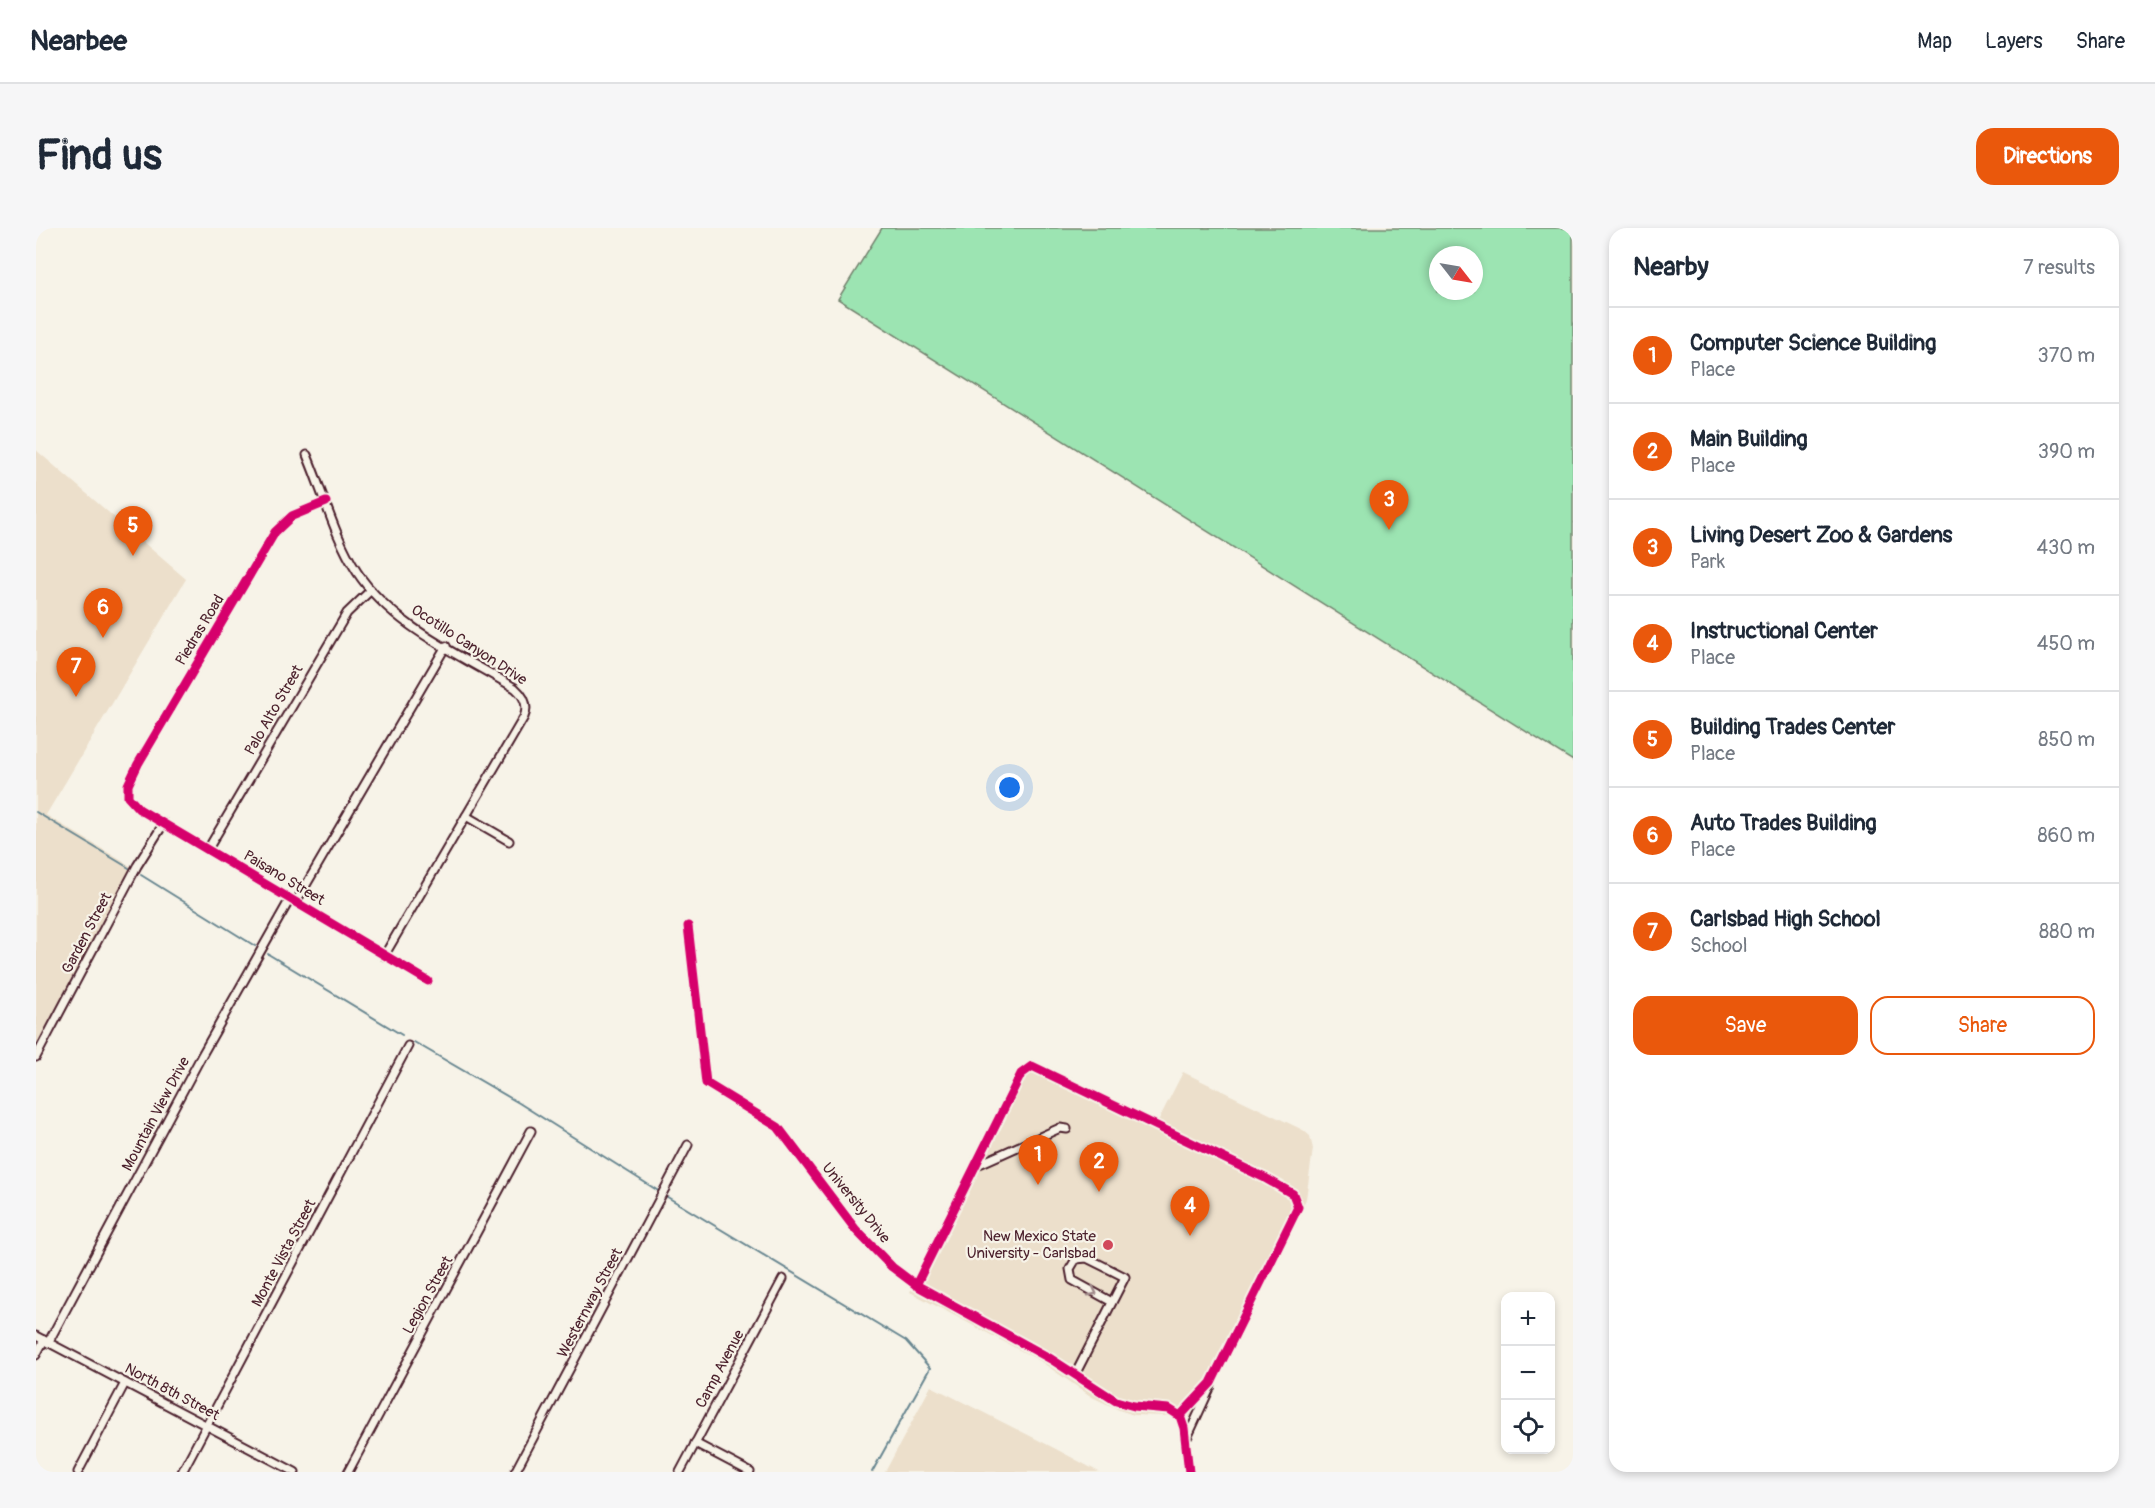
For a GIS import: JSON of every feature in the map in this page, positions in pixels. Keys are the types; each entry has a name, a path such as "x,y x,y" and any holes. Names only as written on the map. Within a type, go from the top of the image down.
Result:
{"street":[{"name":"Ocotillo Canyon Drive","path":"307,455 352,563 371,590 407,622 514,688 523,697 526,705 524,717 384,956"},
{"name":"Piedras Road","path":"128,797 128,785 138,764 275,532 292,516 326,502"},
{"name":"Palo Alto Street","path":"208,849 347,613 371,590"},
{"name":"Mountain View Drive","path":"36,1355 46,1342 202,1054 446,646"},
{"name":"Paisano Street","path":"128,797 133,804 428,981"},
{"path":"466,816 509,841"},
{"name":"Garden Street","path":"36,1057 137,866 164,823"},
{"name":"University Drive","path":"688,926 706,1083 778,1126 856,1230 880,1256 916,1285 1124,1404 1169,1409 1180,1416"},
{"name":"Monte Vista Street","path":"182,1472 408,1046"},
{"path":"916,1285 1021,1074 1032,1066 1293,1194 1298,1207 1211,1383 1209,1395 1186,1440"},
{"path":"975,1166 1060,1128 1067,1129"},
{"name":"Legion Street","path":"348,1472 531,1131"},
{"name":"Westernway Street","path":"515,1472 688,1145"},
{"path":"1075,1375 1125,1277 1081,1257 1073,1264 1070,1275 1072,1280 1112,1302"},
{"name":"Camp Avenue","path":"680,1472 783,1279"},
{"name":"North 8th Street","path":"36,1336 295,1472"},
{"path":"78,1472 125,1383"},
{"path":"1189,1472 1186,1440 1180,1416 1211,1383"},
{"path":"695,1443 750,1472"}],"shaded area":[{"path":"36,450 186,579 46,815 132,867 36,1046"},
{"name":"New Mexico State University - Carlsbad","path":"1027,1063 1039,1063 1158,1121 1183,1072 1303,1130 1310,1136 1313,1149 1306,1199 1200,1417 1134,1415 1119,1410 1092,1397 1040,1361 910,1292 1017,1073"},
{"path":"931,1386 1054,1448 1099,1472 885,1472"}],"green space":[{"path":"882,228 1573,228 1573,761 838,299"}],"waterway":[{"path":"36,812 129,868"},
{"path":"141,875 255,946"},
{"path":"268,954 402,1035"},
{"path":"414,1042 519,1103 660,1192"},
{"path":"664,1195 906,1341 930,1368 872,1472"}],"cycle path":[{"path":"326,502 292,516 275,532 138,764 128,785 128,797 139,809 428,981"},
{"path":"688,926 706,1083 778,1127 856,1230 892,1267 916,1285 1051,1359 1116,1401 1134,1406 1169,1409 1180,1416 1184,1428 1189,1472"},
{"path":"916,1285 1021,1074 1032,1066 1265,1178 1293,1194 1298,1207 1211,1383 1180,1416"}],"place":[{"name":"Living Desert Zoo & Gardens","path":"1389,530"},
{"name":"Building Trades Center","path":"133,556"},
{"name":"Auto Trades Building","path":"103,638"},
{"name":"Carlsbad High School","path":"76,697"},
{"name":"Computer Science Building","path":"1038,1185"},
{"name":"Main Building","path":"1099,1192"},
{"name":"Instructional Center","path":"1190,1236"},
{"name":"New Mexico State University - Carlsbad","path":"1108,1245"}]}
